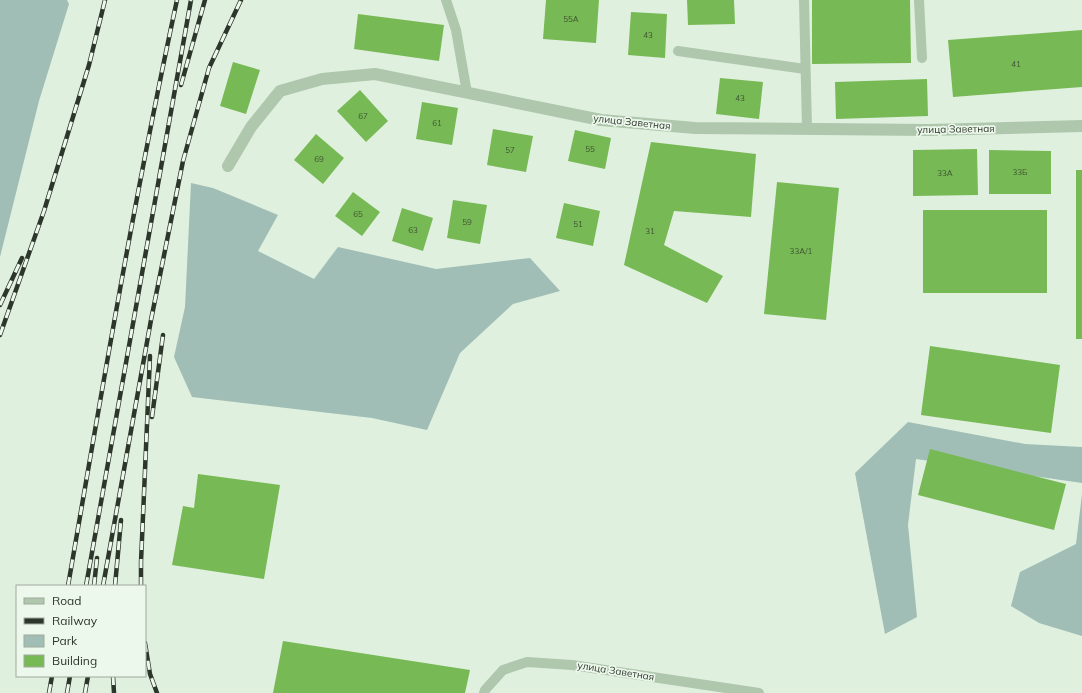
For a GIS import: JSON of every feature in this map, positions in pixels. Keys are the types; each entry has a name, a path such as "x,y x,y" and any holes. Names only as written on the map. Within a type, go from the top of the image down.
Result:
{"street":[{"name":"улица Заветная","path":"228,166 251,127 280,91 322,79 376,74 601,120 695,128 929,130 1082,126"}],"lane":[{"path":"446,0 456,30 467,92"},
{"path":"804,0 807,129"},
{"path":"919,0 922,58"},
{"path":"678,51 806,69"},
{"name":"улица Заветная","path":"484,693 503,670 527,662 572,665 759,693"}],"green space":[{"path":"0,0 67,0 69,4 39,101 0,257"},
{"path":"191,183 213,188 278,215 258,251 314,279 338,247 436,269 530,258 560,291 513,304 460,353 427,430 372,418 192,397 174,357 185,307"},
{"path":"908,422 1025,444 1082,447 1082,483 916,459 908,525 917,617 885,634 855,473"},
{"path":"1082,494 1082,636 1039,623 1011,606 1020,572 1076,544"}],"building":[{"path":"546,0 599,0 596,43 543,39"},
{"path":"687,0 734,0 735,24 688,25"},
{"path":"812,0 910,0 911,63 812,64"},
{"path":"631,12 667,14 665,58 628,55"},
{"path":"358,14 444,25 439,61 354,49"},
{"path":"1082,30 1082,87 953,97 948,40"},
{"path":"233,62 260,70 246,114 220,106"},
{"path":"720,78 763,82 759,119 716,114"},
{"path":"927,79 928,116 836,119 835,82"},
{"path":"360,90 388,121 366,142 337,111"},
{"path":"422,102 458,108 452,145 416,139"},
{"path":"493,129 533,136 526,172 487,165"},
{"path":"575,130 611,138 605,169 568,161"},
{"path":"316,134 344,158 323,184 294,160"},
{"path":"651,142 756,154 751,217 674,211 664,245 723,276 707,303 624,265"},
{"path":"977,149 978,195 913,196 913,150"},
{"path":"989,150 1051,151 1051,194 989,194"},
{"path":"1076,170 1082,170 1082,339 1076,339"},
{"path":"777,182 839,188 826,320 764,314"},
{"path":"353,192 380,212 362,236 335,216"},
{"path":"453,200 487,205 480,244 447,238"},
{"path":"564,203 600,211 593,246 556,238"},
{"path":"402,208 433,218 423,251 392,241"},
{"path":"923,210 1047,210 1047,293 923,293"},
{"path":"930,346 1060,365 1051,433 921,415"},
{"path":"930,449 1066,484 1054,530 918,495"},
{"path":"198,474 280,485 264,579 172,565 183,506 194,508"},
{"path":"283,641 470,670 465,693 273,693"}],"railway":[{"path":"0,335 44,211 89,65 105,0"},
{"path":"68,585 133,219 177,0"},
{"path":"86,585 191,0"},
{"path":"181,85 205,0"},
{"path":"103,585 151,320 183,161 209,68 241,0"},
{"path":"0,305 22,258"},
{"path":"152,417 163,335"},
{"path":"141,585 150,356"},
{"path":"115,585 121,520"},
{"path":"94,585 97,558"},
{"path":"146,649 150,674 157,693"},
{"path":"49,693 52,677"},
{"path":"67,693 70,677"},
{"path":"85,693 88,677"},
{"path":"113,677 114,693"}]}
